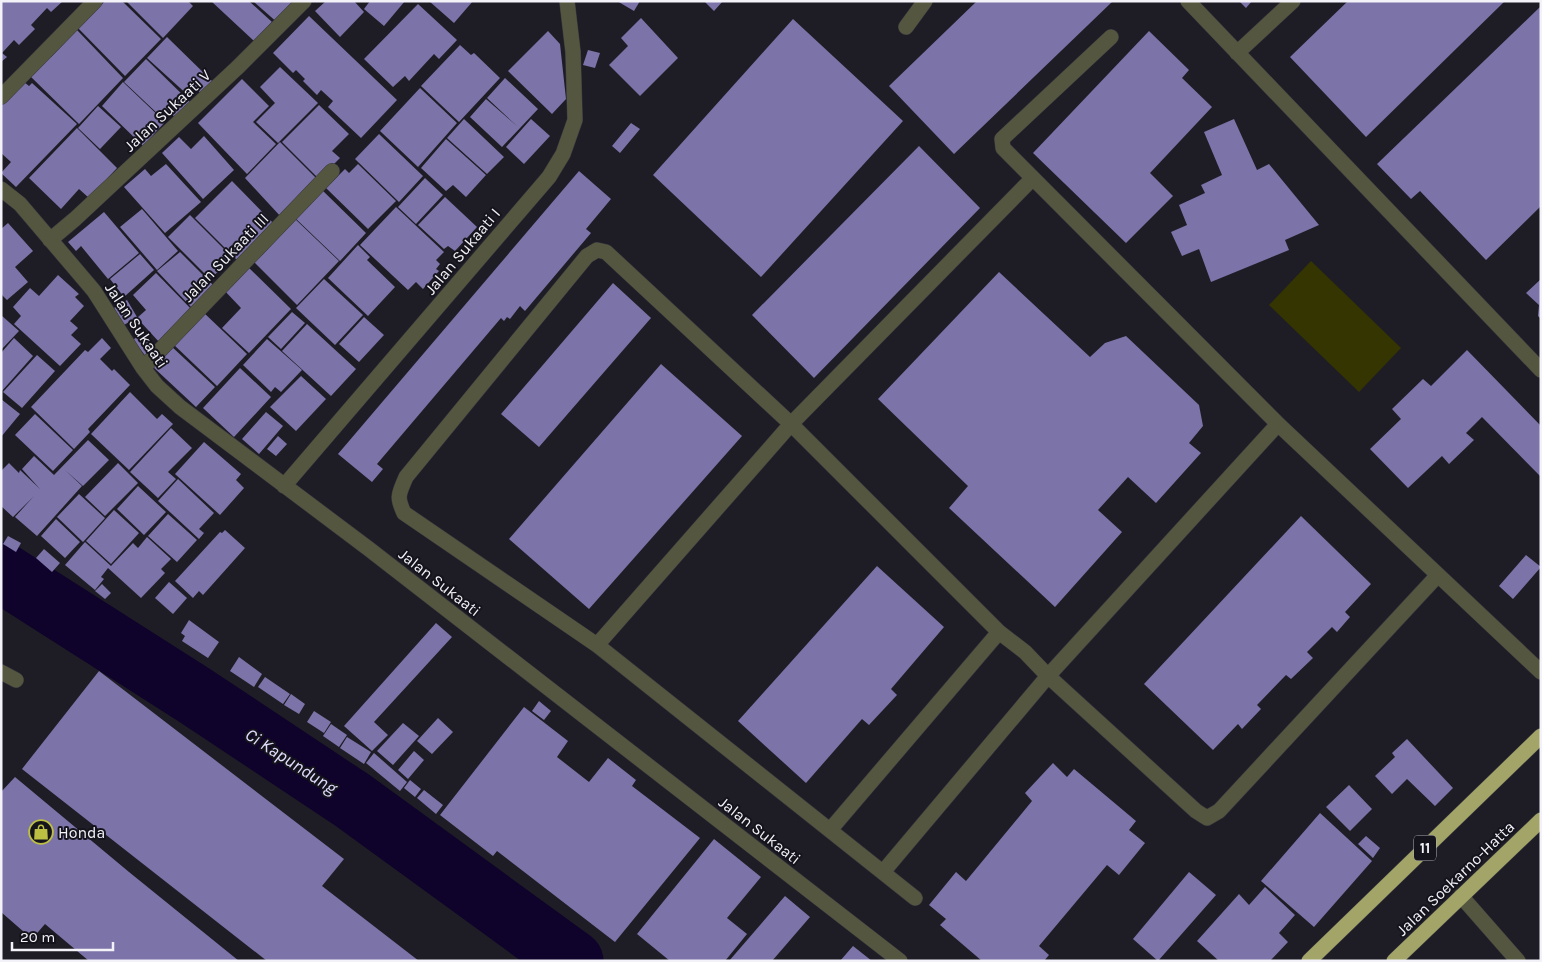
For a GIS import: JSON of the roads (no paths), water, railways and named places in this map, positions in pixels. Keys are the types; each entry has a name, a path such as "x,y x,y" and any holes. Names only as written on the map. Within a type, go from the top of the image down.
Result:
{"highway":[{"name":"11","path":"1309,961 1541,736"},
{"name":"Jalan Soekarno-Hatta","path":"1394,961 1541,820"}],"street":[{"path":"1,97 96,1"},
{"name":"Jalan Sukaati V","path":"50,240 231,74 304,1"},
{"name":"Jalan Sukaati I","path":"284,486 549,177 563,154 575,120 574,52 567,1"},
{"path":"906,27 926,1"},
{"path":"1188,1 1541,370"},
{"path":"1237,53 1294,1"},
{"path":"1111,37 1002,139 1003,148 1278,424 1541,672"},
{"name":"Jalan Sukaati III","path":"143,368 332,171"},
{"path":"597,645 791,424 1033,178"},
{"name":"Jalan Sukaati","path":"1,189 20,204 94,291 143,368 157,386 180,408 369,550 900,961"},
{"path":"915,898 597,645 404,513 398,501 406,477 587,256 597,250 606,252 791,424 999,632 1025,652 1048,676 1196,811 1207,818 1219,811 1438,575"},
{"path":"883,872 1048,676 1278,424"},
{"path":"830,830 999,632"},
{"path":"1,672 16,680"},
{"path":"1461,896 1518,961"}],"waterway":[{"name":"Ci Kapundung","path":"1,572 194,695 352,800 573,961"}],"place":[{"name":"Honda","path":"41,832"}]}
